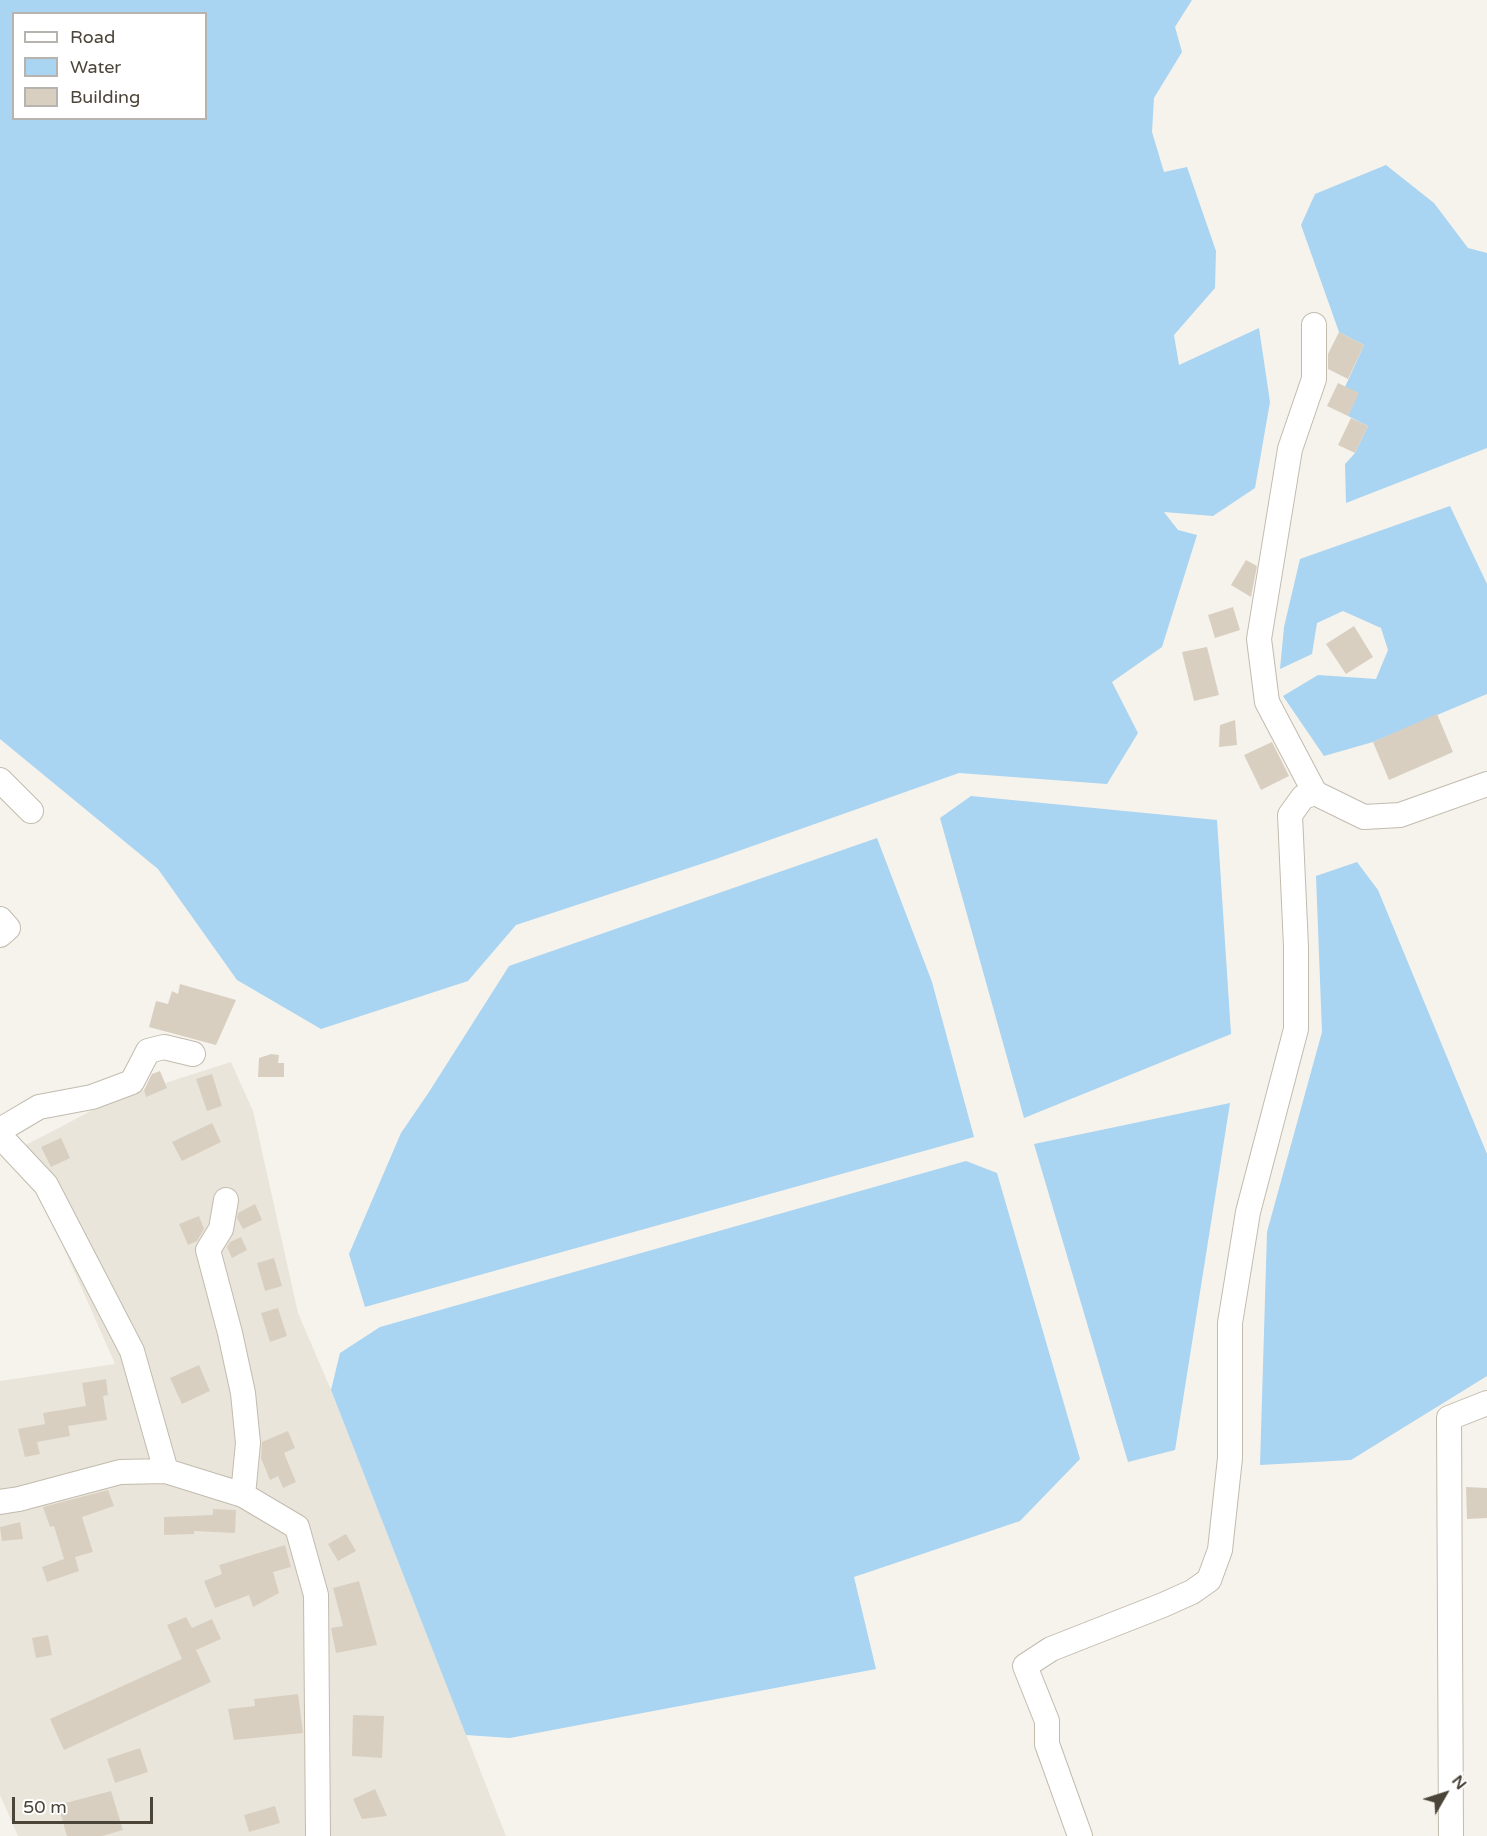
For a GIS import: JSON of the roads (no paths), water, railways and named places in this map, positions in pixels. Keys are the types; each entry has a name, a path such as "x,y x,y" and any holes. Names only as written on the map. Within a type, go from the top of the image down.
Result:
{"street":[{"path":"1314,325 1314,379 1290,449 1259,639 1267,702 1315,793 1364,817 1400,815 1487,784"},
{"path":"0,780 31,811"},
{"path":"1080,1836 1047,1744 1047,1720 1025,1666 1051,1649 1191,1592 1209,1580 1220,1550 1230,1458 1230,1323 1248,1212 1296,1029 1296,947 1290,815 1303,797 1315,793"},
{"path":"0,919 8,928 0,935"},
{"path":"0,1130 39,1107 92,1097 132,1082 148,1051 164,1047 193,1054"},
{"path":"0,1136 46,1185 132,1351 166,1471"},
{"path":"226,1200 221,1229 208,1250 243,1393 248,1443 243,1495"},
{"path":"1451,1836 1449,1418 1487,1403"},
{"path":"0,1502 120,1472 166,1471 243,1495 297,1527 316,1595 318,1836"}],"water":[{"path":"0,0 1192,0 1175,27 1182,52 1154,98 1152,132 1164,172 1187,167 1216,251 1215,288 1174,335 1179,365 1259,328 1270,402 1255,488 1213,516 1164,512 1178,530 1197,535 1162,647 1112,682 1138,733 1107,784 959,773 713,860 516,925 468,981 321,1029 237,980 158,869 0,739"},
{"path":"1386,165 1434,203 1468,248 1487,253 1487,448 1346,503 1345,464 1355,453 1368,426 1348,416 1358,393 1345,387 1364,345 1339,332 1301,225 1315,194"},
{"path":"1450,506 1487,584 1487,694 1373,742 1324,756 1283,696 1318,675 1376,679 1388,650 1381,628 1343,611 1317,623 1312,654 1280,669 1284,627 1300,559"},
{"path":"971,796 1217,820 1231,1034 1024,1118 940,818"},
{"path":"877,838 932,982 974,1137 365,1307 349,1254 401,1133 509,966"},
{"path":"1357,862 1378,890 1487,1154 1487,1376 1351,1460 1260,1465 1267,1232 1322,1032 1316,876"},
{"path":"1230,1103 1175,1450 1128,1462 1034,1144"},
{"path":"966,1161 997,1173 1080,1459 1020,1521 854,1577 876,1669 510,1738 466,1735 331,1390 340,1353 380,1327"}]}
